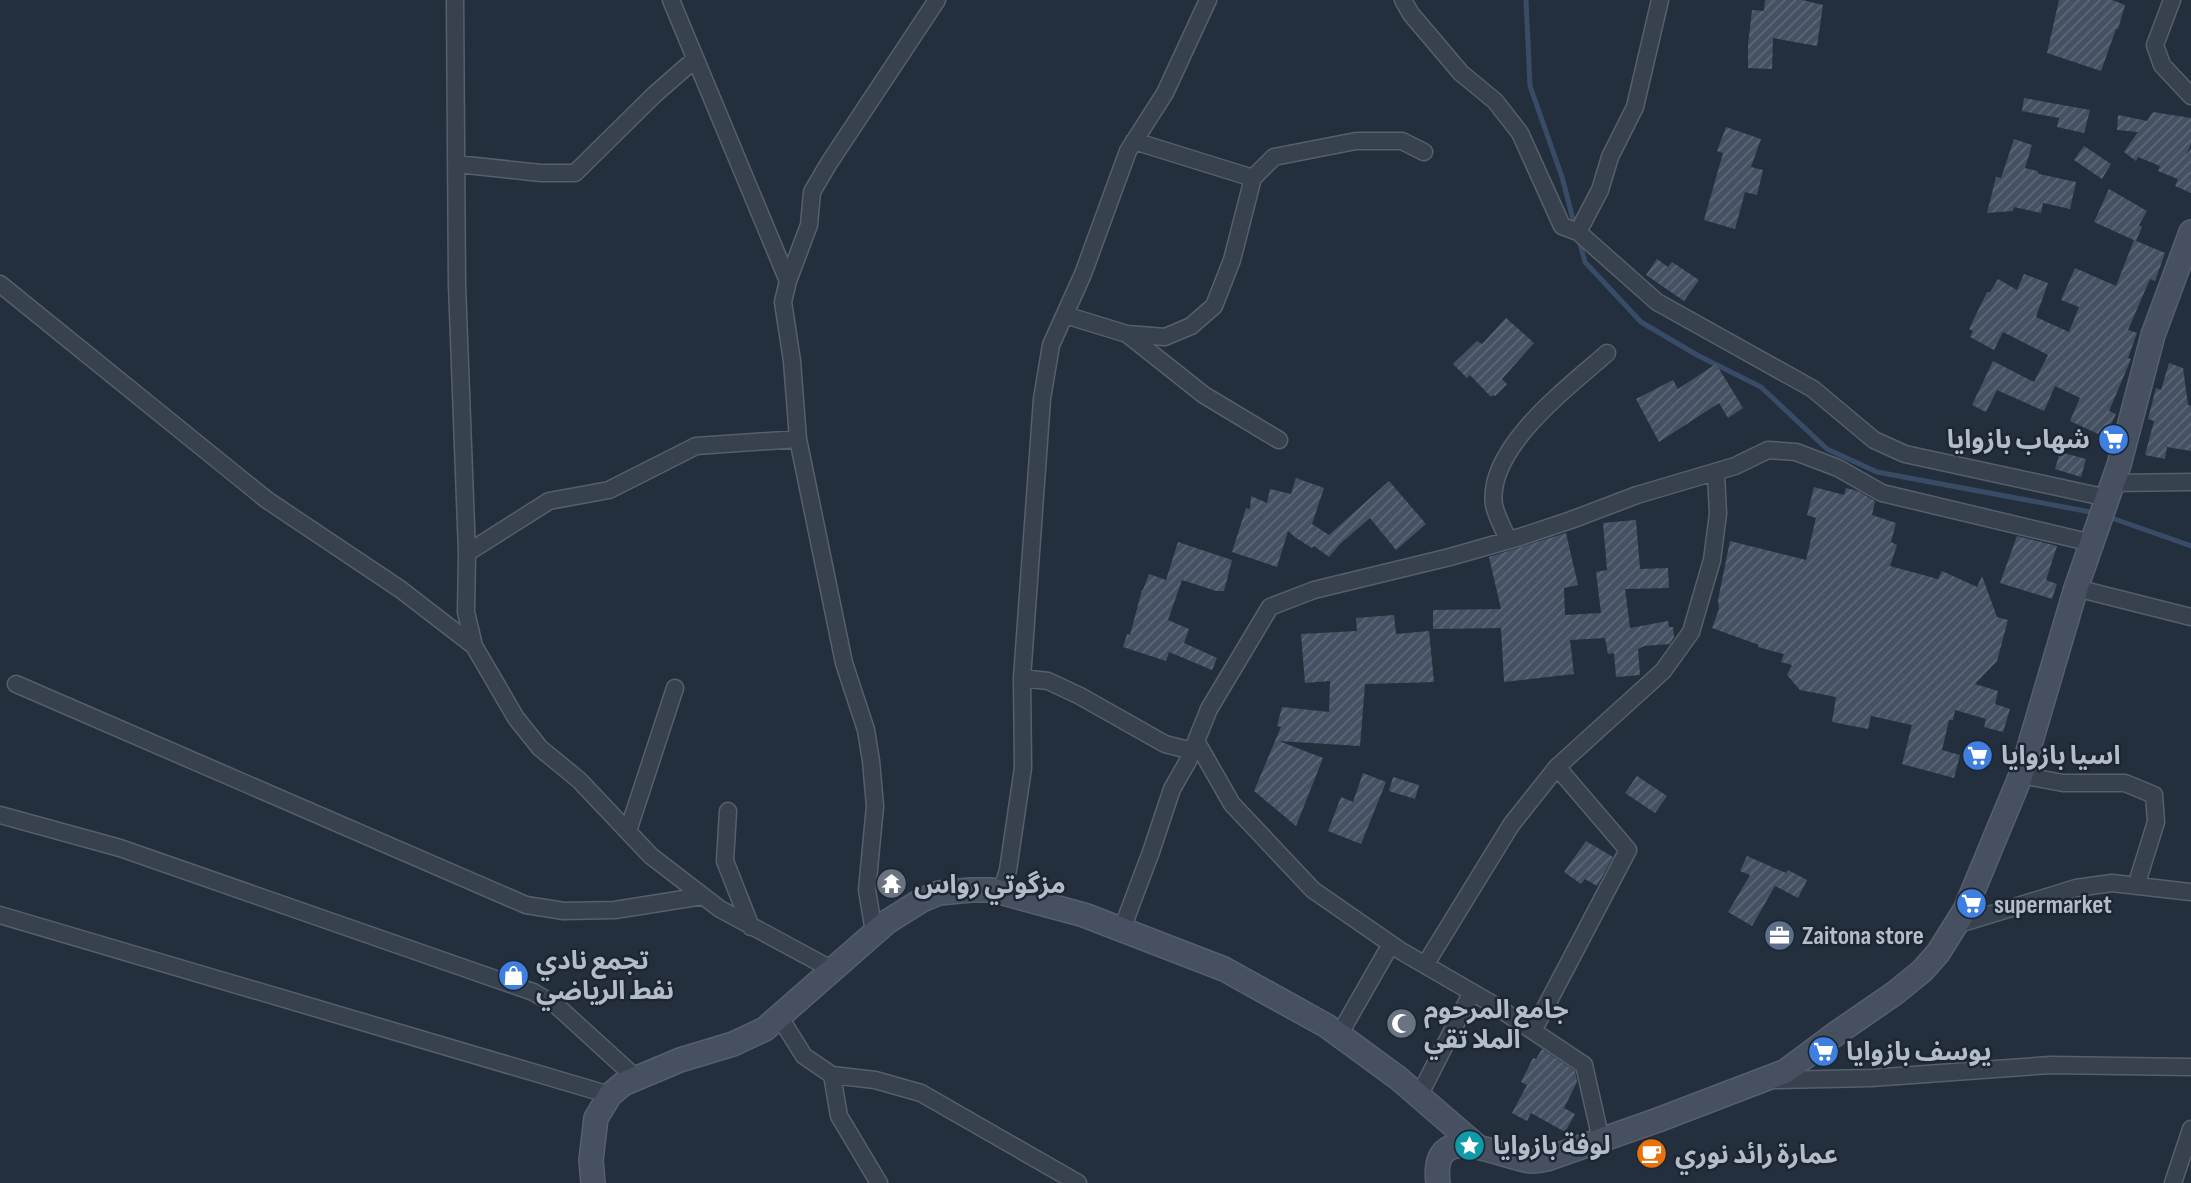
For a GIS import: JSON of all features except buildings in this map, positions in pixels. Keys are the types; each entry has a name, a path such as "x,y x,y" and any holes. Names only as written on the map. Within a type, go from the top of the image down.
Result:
{"street":[{"path":"455,0 457,285 467,553 466,612 474,646 516,718 540,748 579,780 651,856 720,909 832,970"},
{"path":"671,0 788,281"},
{"path":"874,932 867,890 875,806 866,730 844,663 798,439 792,361 782,302 809,225 812,192 937,0"},
{"path":"1001,893 1008,870 1023,768 1022,678 1042,398 1051,345 1083,275 1128,151 1165,93 1208,0"},
{"path":"1403,0 1411,14 1461,73 1495,101 1520,133 1562,226 1578,232 1657,302 1813,390 1874,440 1905,454 2110,491 2191,481"},
{"path":"1578,232 1600,190 1610,157 1635,107 1660,0"},
{"path":"2172,0 2155,45 2162,65 2191,96"},
{"path":"457,164 541,173 575,173 654,94 694,60"},
{"path":"1134,141 1253,178"},
{"path":"1065,315 1127,334 1165,337 1191,326 1214,306 1231,260 1253,178 1274,157 1356,141 1402,141 1424,152"},
{"path":"1438,1183 1439,1160 1443,1151 1456,1144 1533,1161 1547,1159 1786,1071 1922,971 1938,953 1965,910 2021,775 2076,588 2110,491 2153,335 2191,232"},
{"path":"0,284 267,500 400,589 474,646"},
{"path":"1127,334 1204,395 1279,440"},
{"path":"1508,540 1494,505 1495,484 1501,464 1526,429 1606,353"},
{"path":"467,553 549,501 609,491 696,446 798,439"},
{"path":"1122,929 1172,789 1209,709 1270,607 1314,590 1508,540 1572,520 1637,495 1716,472 1768,450 1796,452 1838,468 1882,493 2092,543"},
{"path":"1425,965 1511,825 1558,767 1663,671 1691,632 1712,560 1718,514 1716,472"},
{"path":"2076,588 2191,617"},
{"path":"1022,678 1048,681 1165,744 1194,746"},
{"path":"16,684 526,905 564,911 615,910 703,896"},
{"path":"628,831 675,688"},
{"path":"1194,746 1232,804 1313,890 1391,944 1472,992 1584,1065 1601,1140"},
{"path":"1533,1031 1628,850 1558,767"},
{"path":"2021,775 2063,783 2125,783 2154,795 2156,822 2136,886"},
{"path":"729,811 725,861 751,927"},
{"path":"0,815 120,848 533,992 557,1006 636,1079"},
{"path":"1956,925 2076,888 2112,883 2191,892"},
{"path":"593,1183 591,1160 596,1118 610,1096 623,1084 765,1029 874,932 922,900 939,893 971,890 1038,901 1122,929 1224,969 1339,1035 1419,1096 1478,1147"},
{"path":"0,915 610,1096"},
{"path":"1339,1035 1391,944"},
{"path":"1419,1096 1472,992"},
{"path":"779,1016 804,1056 832,1075 876,1080 921,1093 1078,1183"},
{"path":"1765,1080 1871,1078 2050,1065 2191,1067"},
{"path":"832,1075 839,1116 879,1183"},
{"path":"2173,1183 2191,1129"}],"waterway":[{"path":"1526,0 1530,86 1562,177 1575,227"},
{"path":"1579,240 1585,262 1641,322 1697,355 1761,387 1827,449 1877,472 2096,513"},
{"path":"2106,516 2191,546"}],"place":[{"name":"شهاب بازوايا","path":"2113,439"},
{"name":"اسيا بازوايا","path":"1978,755"},
{"name":"مزگوتي رواس","path":"891,884"},
{"name":"supermarket","path":"1971,904"},
{"name":"Zaitona store","path":"1779,935"},
{"name":"تجمع نادي نفط الرياضي","path":"513,975"},
{"name":"جامع المرحوم الملا تقي","path":"1401,1024"},
{"name":"يوسف بازوايا","path":"1823,1051"},
{"name":"لوفة بازوايا","path":"1470,1145"},
{"name":"عمارة رائد نوري","path":"1652,1154"}]}
